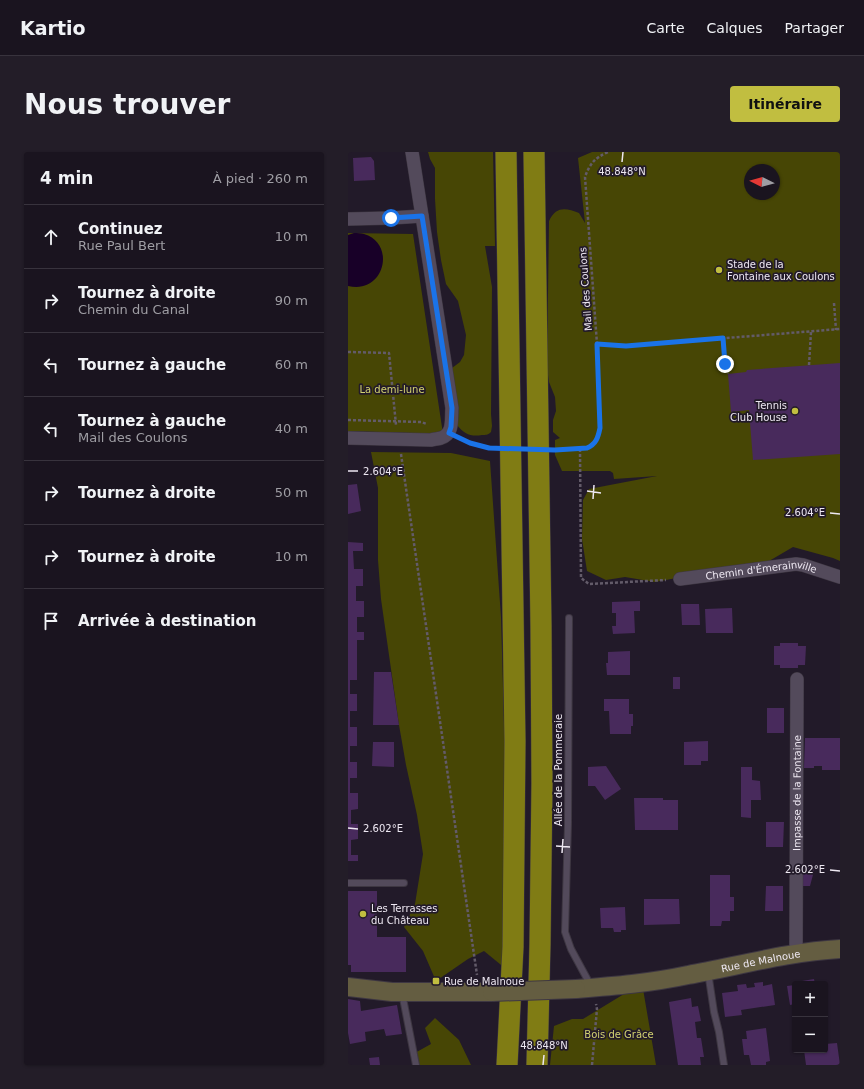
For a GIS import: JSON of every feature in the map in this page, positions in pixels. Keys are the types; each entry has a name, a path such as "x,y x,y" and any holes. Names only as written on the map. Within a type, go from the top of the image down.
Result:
{"highway":[{"path":"506,152 515,741 513,947 507,1065"},
{"path":"534,152 542,775 537,1065"}],"main road":[{"name":"Rue de Malnoue","path":"348,987 402,992 486,992 584,988 645,983 796,954 840,949"}],"street":[{"path":"348,438 436,439 442,438 449,433 451,427 452,408 412,152"},
{"path":"348,218 422,216"},
{"name":"Chemin d'Émerainville","path":"680,579 796,564 840,577"},
{"name":"Impasse de la Fontaine","path":"796,954 797,679"}],"lane":[{"name":"Allée de la Pommeraie","path":"569,618 568,824 565,932 584,988"},
{"path":"348,883 404,883"},
{"path":"708,971 724,1065"},
{"path":"402,992 416,1065"}],"path":[{"name":"Mail des Coulons","path":"580,449 591,446 597,440 600,428 597,344 585,177 590,165 599,156 608,152"},
{"path":"834,303 836,330"},
{"path":"597,344 626,346 840,329"},
{"path":"809,365 811,332"},
{"path":"723,338 725,364 728,374"},
{"path":"348,352 389,353 395,422 399,439 486,992"},
{"path":"449,433 470,443 489,448 555,450 580,449 582,578 589,584 680,579"},
{"path":"584,988 597,1009 592,1065"}],"green space":[{"path":"428,152 493,152 495,246 485,246 492,287 492,426 491,432 487,435 474,436 468,434 462,431 457,425 452,368 460,362 464,355 466,335 458,301 446,284 441,260 437,232 435,168"},
{"name":"Stade de la Fontaine aux Coulons","path":"592,152 840,152 840,561 793,547 764,564 725,569 655,582 625,577 606,580 587,571 582,539 583,500 589,489 657,476 614,479 613,473 610,471 562,471 555,455 555,440 560,438 553,432 553,420 556,411 555,397 549,382 547,368 549,221 555,213 566,209 579,213 585,223 578,158"},
{"name":"La demi-lune","path":"348,233 413,234 443,434 348,431"},
{"path":"371,452 451,453 490,461 501,617 506,794 506,969 484,951 468,959 436,981 423,951 404,927 415,904 423,854 417,815 399,725 381,599 378,560 378,488"},
{"name":"Bois de Grâce","path":"642,983 656,1065 550,1065 554,1026 572,1019 583,1019"},
{"path":"435,1018 459,1040 471,1065 415,1065 413,1054 431,1044 425,1028"}],"shaded area":[{"path":"354,233 364,234 374,239 380,248 383,257 382,267 378,276 370,283 360,287 348,286 348,235"}],"building":[{"path":"371,157 374,161 375,180 354,181 353,158"},
{"name":"Tennis Club House","path":"840,363 840,454 753,460 749,410 731,412 728,374 746,372 747,370"},
{"path":"357,484 361,511 348,514 348,485"},
{"path":"348,542 363,543 363,551 353,551 354,569 363,569 363,586 356,586 356,601 364,601 364,617 357,617 357,632 364,632 364,640 357,640 357,680 350,680 350,694 357,694 357,711 350,711 350,727 357,727 357,746 350,746 350,762 357,762 357,778 350,778 350,793 358,793 358,809 351,810 351,824 358,824 358,839 351,840 351,855 358,855 358,861 348,861"},
{"path":"640,601 640,611 634,611 635,633 613,634 612,626 616,626 616,613 612,613 612,602"},
{"path":"681,604 699,604 700,625 682,625"},
{"path":"732,608 733,633 706,633 705,609"},
{"path":"780,643 798,643 798,646 806,646 805,665 798,665 798,668 780,668 780,665 774,665 774,646 780,646"},
{"path":"630,651 630,675 607,675 606,663 608,663 608,652"},
{"path":"374,672 391,672 399,725 373,725"},
{"path":"673,677 680,677 680,689 673,689"},
{"path":"604,699 629,699 629,714 633,714 631,734 610,734 609,711 604,711"},
{"path":"767,708 784,708 784,733 767,733"},
{"path":"805,738 840,738 840,770 822,770 822,766 804,768"},
{"path":"708,741 708,761 701,761 701,765 684,765 684,742"},
{"path":"373,742 394,742 394,767 372,766"},
{"path":"606,766 621,789 605,800 595,786 588,786 588,767"},
{"path":"741,767 752,767 752,780 760,781 761,800 751,800 751,818 741,817"},
{"path":"634,798 663,798 663,800 678,800 678,830 635,830"},
{"path":"766,822 784,822 783,847 766,847"},
{"path":"803,864 814,865 810,886 802,886"},
{"path":"710,875 730,875 730,897 734,897 734,911 730,911 730,921 722,921 721,926 710,926"},
{"path":"766,886 783,886 783,911 765,911"},
{"name":"Les Terrasses du Château","path":"348,891 377,891 377,937 406,937 406,972 351,972 351,965 348,965"},
{"path":"644,899 679,899 680,924 644,925"},
{"path":"625,907 626,930 614,932 613,928 601,928 600,908"},
{"path":"814,979 814,981 802,981"},
{"path":"763,982 763,986 772,984 775,1005 741,1010 742,1015 725,1017 722,993 738,991 737,985 746,984 747,988 755,987 754,983"},
{"path":"792,985 792,1005 790,1005 787,986"},
{"path":"691,998 692,1007 698,1006 701,1021 695,1022 697,1038 701,1038 704,1057 700,1057 701,1065 678,1065 669,1002"},
{"path":"348,999 360,1001 361,1011 397,1005 402,1034 386,1036 384,1029 365,1032 366,1041 350,1044 348,1033"},
{"path":"766,1028 770,1061 766,1062 766,1065 751,1065 749,1055 744,1055 742,1039 747,1039 746,1031"},
{"path":"837,1043 840,1065 806,1065 804,1053 828,1053 828,1044"},
{"path":"379,1057 380,1065 370,1065 369,1058"}],"place":[{"name":"Stade de la Fontaine aux Coulons","path":"719,270"},
{"name":"Tennis Club House","path":"795,411"},
{"name":"Les Terrasses du Château","path":"363,914"},
{"name":"Rue de Malnoue","path":"436,981"}],"route":[{"path":"391,218 422,216 452,408 451,427 449,433 470,443 489,448 555,450 580,449 591,446 597,440 600,428 597,344 626,346 723,338 725,364"}]}
